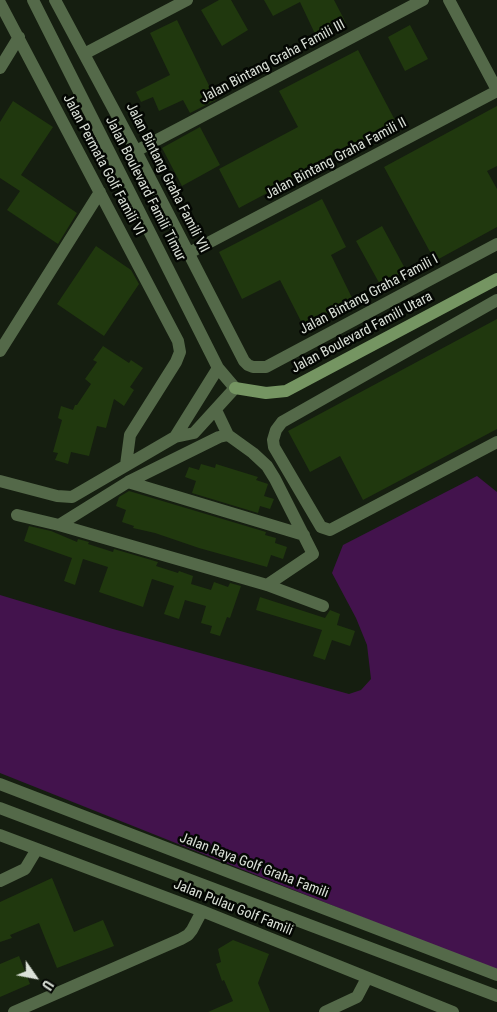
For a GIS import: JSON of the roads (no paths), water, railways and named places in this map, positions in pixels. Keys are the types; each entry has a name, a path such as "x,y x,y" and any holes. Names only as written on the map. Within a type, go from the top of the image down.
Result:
{"street":[{"name":"Jalan Boulevard Famili Timur","path":"32,0 218,368 235,388"},
{"name":"Jalan Bintang Graha Famili VII","path":"55,0 136,151 244,361 253,367"},
{"path":"84,54 187,0"},
{"name":"Jalan Bintang Graha Famili III","path":"136,151 424,0"},
{"path":"449,0 497,90"},
{"name":"Jalan Permata Golf Famili VI","path":"0,3 178,341 180,352 176,362 130,434 126,465"},
{"path":"0,68 19,37"},
{"name":"Jalan Bintang Graha Famili II","path":"189,253 497,90"},
{"path":"0,351 100,192"},
{"name":"Jalan Bintang Graha Famili I","path":"253,367 266,367 497,244"},
{"name":"Jalan Boulevard Famili Utara","path":"235,388 266,393 286,391 497,279"},
{"path":"497,300 282,422 276,430 273,440 274,447 321,527 330,530 497,442"},
{"path":"175,437 218,368"},
{"path":"0,481 57,496 72,496 175,437 192,434 235,388"},
{"path":"216,410 228,435 254,453 267,466 313,554 267,585"},
{"path":"59,524 128,482 208,441 228,435"},
{"path":"128,482 304,535"},
{"path":"17,515 59,524 267,585 323,606"},
{"name":"Jalan Raya Golf Graha Famili","path":"0,784 497,975"},
{"path":"0,808 497,996"},
{"name":"Jalan Pulau Golf Famili","path":"0,835 202,911 453,1012"},
{"path":"0,881 25,869 37,849"},
{"path":"14,1012 181,939 192,930 202,911"},
{"path":"474,986 482,969"},
{"path":"325,1012 357,997 367,978"}]}
